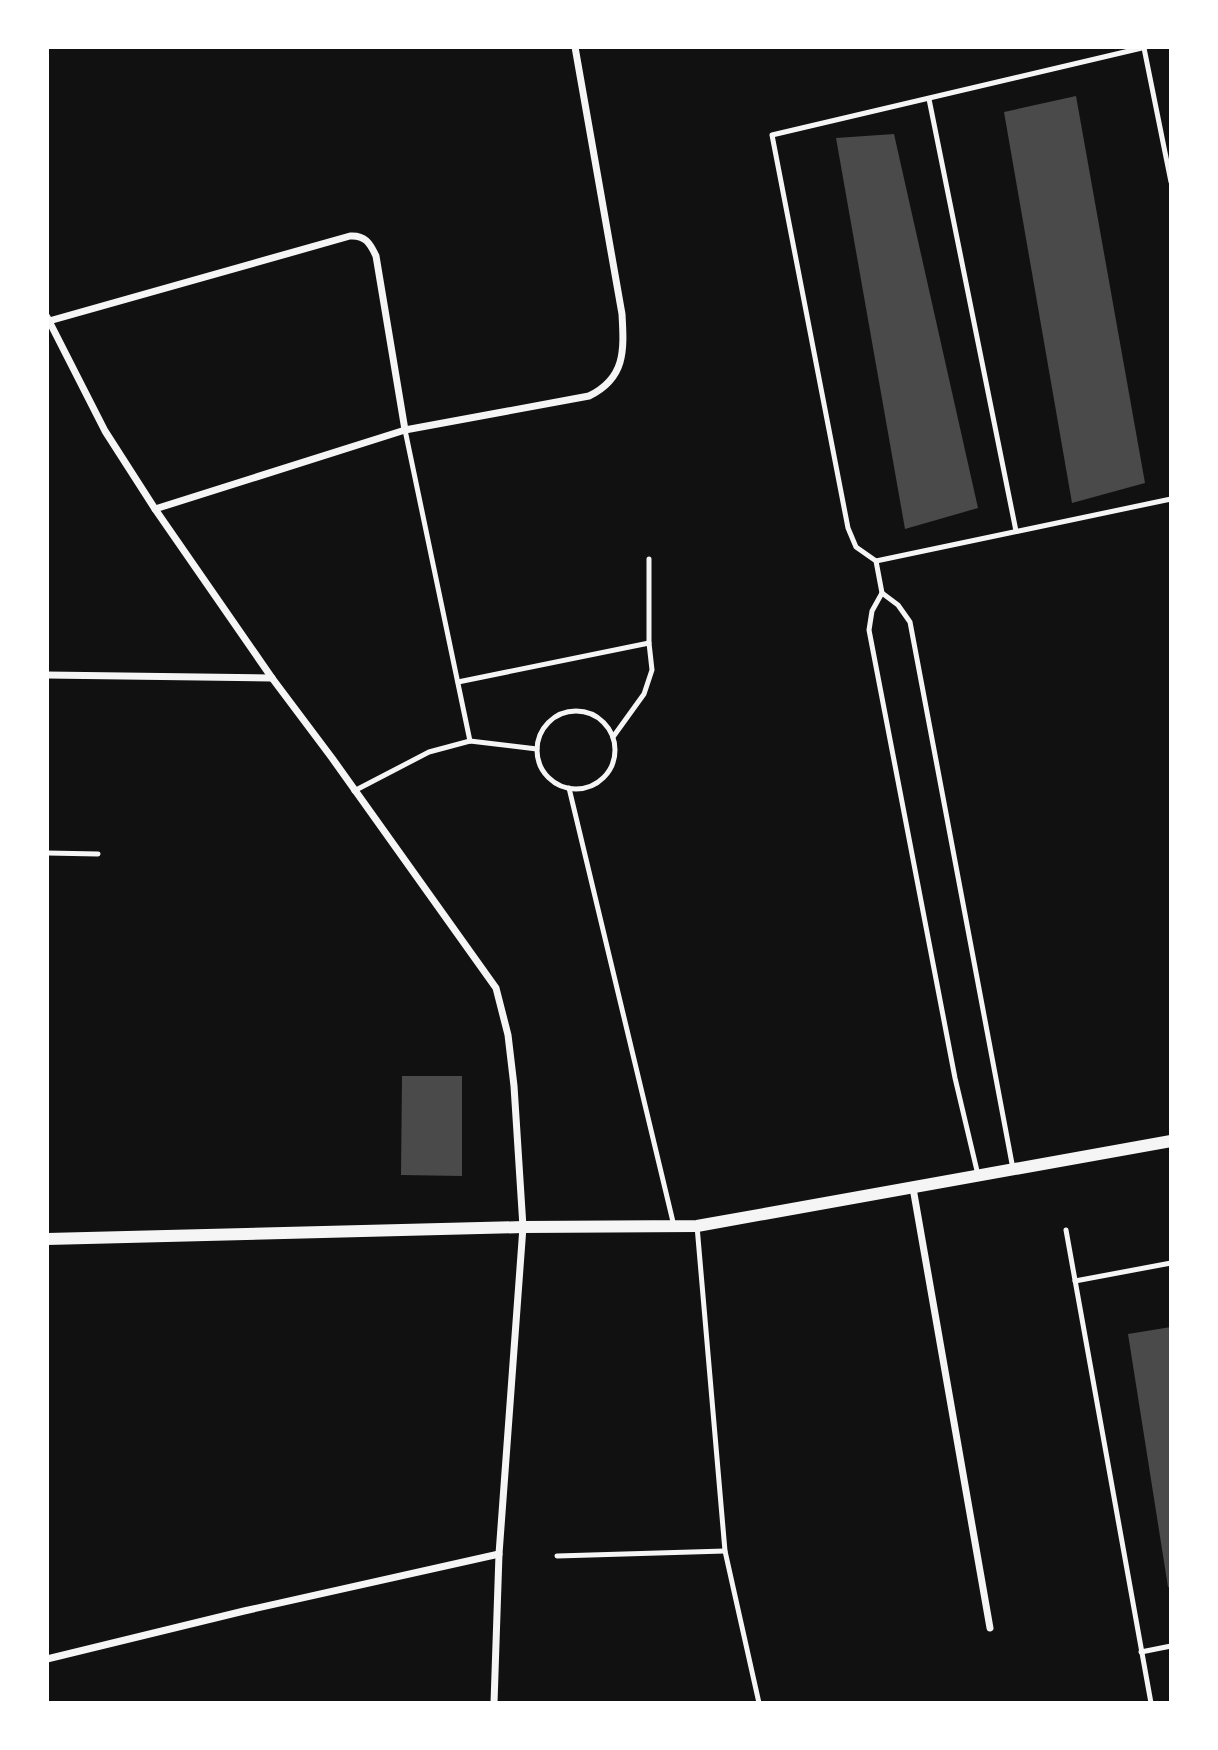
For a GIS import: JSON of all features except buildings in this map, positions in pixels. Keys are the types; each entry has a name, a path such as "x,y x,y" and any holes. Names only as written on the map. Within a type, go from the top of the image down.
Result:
{"street":[{"path":"155,509 405,430 590,396 608,386 620,365 624,344 622,314 575,47"},
{"path":"405,430 376,256 367,239 359,235 48,319 105,431 155,509 272,678 496,988 508,1035 514,1086 523,1227 499,1554 494,1703"},
{"path":"47,675 272,678"},
{"path":"47,1239 523,1227 696,1226 1171,1141"},
{"path":"913,1188 990,1628"},
{"path":"47,1659 244,1611 499,1554"}],"lane":[{"path":"978,1175 955,1078 869,630 872,611 882,593 876,561 856,547 848,528 772,135 1145,47 1171,181"},
{"path":"929,99 1016,531"},
{"path":"405,430 470,741"},
{"path":"876,561 1171,499"},
{"path":"613,737 645,694 653,670 649,643 649,559"},
{"path":"882,593 898,605 910,622 1013,1169"},
{"path":"458,682 649,643"},
{"path":"569,711 583,712 606,725 613,737 615,751 605,776 582,789 556,783 546,775 539,763 537,749 539,736 546,724 569,711"},
{"path":"354,791 429,752 470,741 537,749"},
{"path":"569,788 674,1226"},
{"path":"47,853 97,854"},
{"path":"696,1226 725,1551 759,1703"},
{"path":"1066,1230 1152,1703"},
{"path":"1075,1281 1171,1263"},
{"path":"557,1556 725,1551"},
{"path":"1141,1652 1171,1646"}]}
